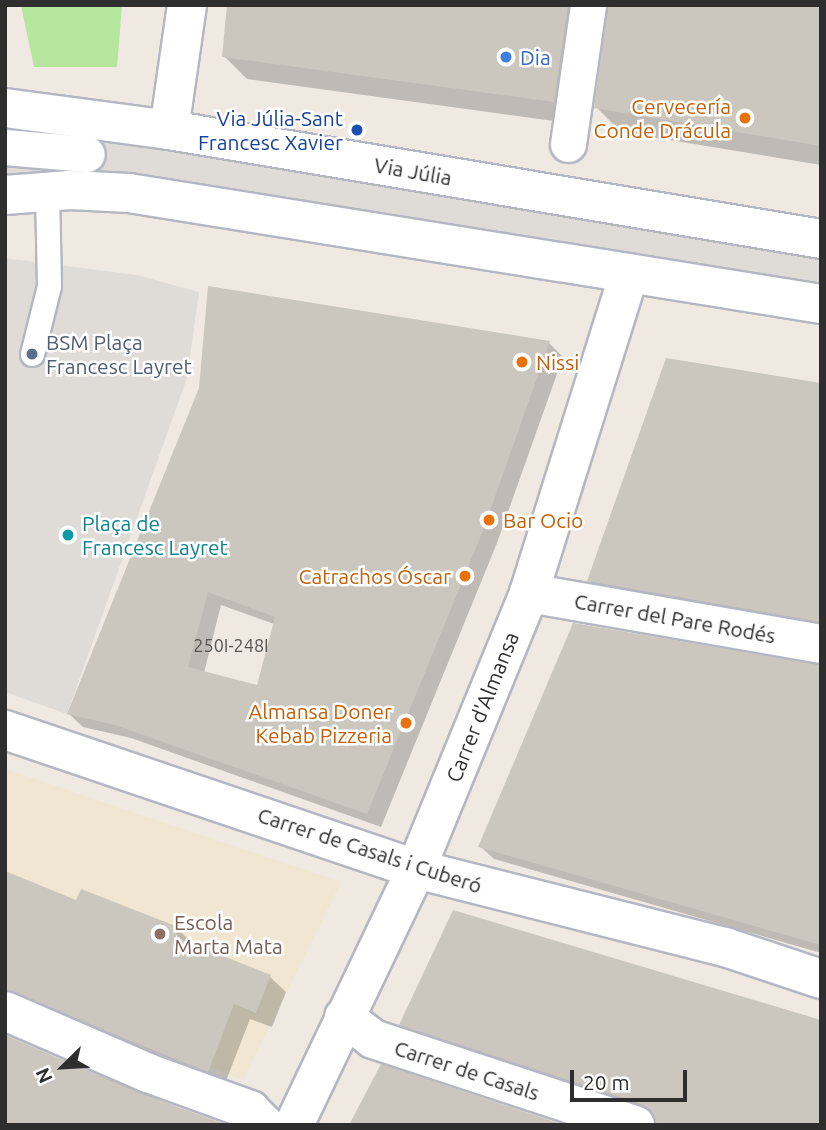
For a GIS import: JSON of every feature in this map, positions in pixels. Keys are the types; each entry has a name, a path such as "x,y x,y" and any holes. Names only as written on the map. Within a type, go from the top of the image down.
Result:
{"street":[{"path":"169,130 187,5"},
{"path":"568,144 588,5"},
{"name":"Via Júlia","path":"5,108 169,130 821,239"},
{"path":"5,147 87,154"},
{"path":"5,195 47,192 129,193 821,304"},
{"name":"Carrer d'Almansa","path":"294,1125 416,869 529,593 629,273"},
{"name":"Carrer del Pare Rodés","path":"529,593 821,644"},
{"name":"Carrer de Casals i Cuberó","path":"5,730 416,869 724,947 821,979"},
{"path":"5,1012 148,1073 250,1110 265,1125"},
{"name":"Carrer de Casals","path":"345,1017 373,1039 635,1125"}],"lane":[{"path":"32,354 49,286 47,192"}],"shaded area":[{"path":"5,120 821,255 821,284 229,188 5,177"},
{"name":"Plaça de Francesc Layret","path":"5,258 137,275 199,292 187,378 67,714 5,692"},
{"name":"Escola Marta Mata","path":"5,769 341,882 243,1080 5,987"}],"green space":[{"path":"21,5 122,5 117,67 34,67"}],"building":[{"path":"227,5 568,5 554,102 222,57"},
{"path":"608,5 821,5 821,146 594,108"},
{"path":"208,286 550,341 484,528 367,814 115,725 67,714 199,388","holes":["208,592 275,617 257,685 188,667"]},
{"path":"666,358 821,383 821,622 587,581"},
{"path":"573,623 821,665 821,945 478,847"},
{"path":"5,871 76,900 81,889 178,927 175,937 271,975 256,1013 234,1004 208,1072 5,990"},
{"path":"453,910 821,1020 821,1125 656,1125 652,1111 642,1104 399,1025"},
{"path":"5,1035 139,1093 227,1125 5,1125"},
{"path":"381,1064 564,1125 349,1125"}],"place":[{"name":"Dia","path":"506,57"},
{"name":"Cervecería Conde Drácula","path":"745,118"},
{"name":"Via Júlia-Sant Francesc Xavier","path":"357,130"},
{"name":"BSM Plaça Francesc Layret","path":"32,354"},
{"name":"Nissi","path":"522,362"},
{"name":"Bar Ocio","path":"489,520"},
{"name":"Plaça de Francesc Layret","path":"68,535"},
{"name":"Catrachos Óscar","path":"465,576"},
{"name":"Almansa Doner Kebab Pizzeria","path":"406,723"},
{"name":"Escola Marta Mata","path":"160,934"}]}
